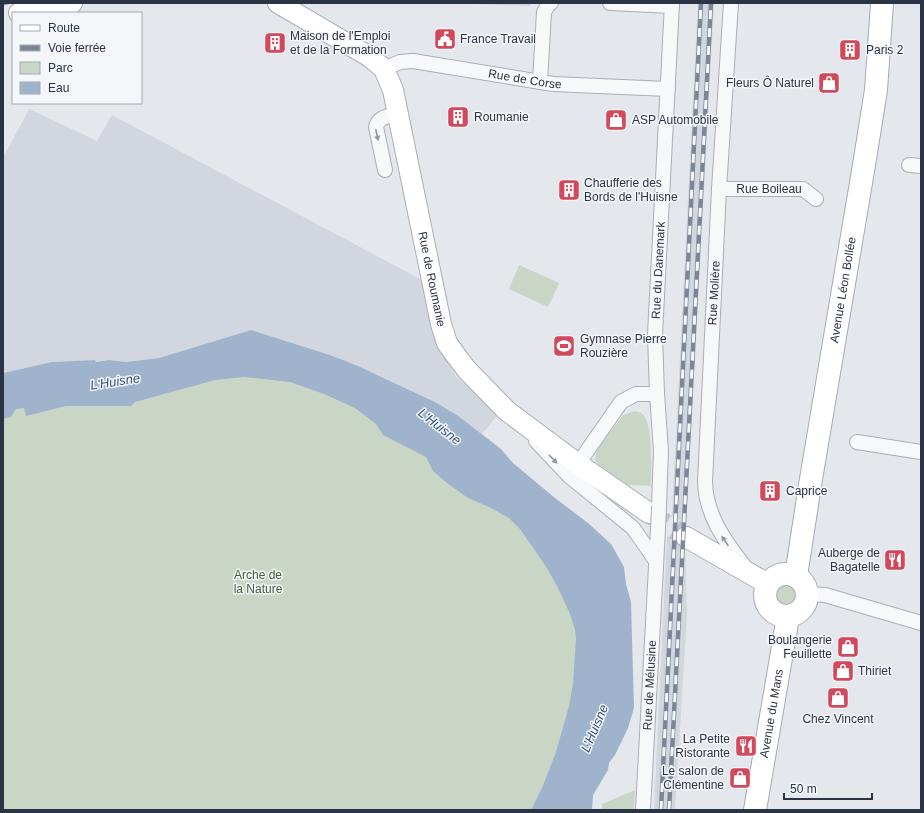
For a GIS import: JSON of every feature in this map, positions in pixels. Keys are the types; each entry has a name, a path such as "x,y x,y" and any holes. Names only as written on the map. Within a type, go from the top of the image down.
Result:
{"main road":[{"name":"Avenue Léon Bollée","path":"802,585 814,454 870,132 878,71 882,3"},
{"path":"786,574 802,585 805,606 801,612 794,616 781,617 775,614 767,605 765,592 768,584 774,578 786,574"},
{"name":"Avenue du Mans","path":"755,810 788,617"}],"street":[{"path":"23,12 47,6 72,3"},
{"path":"540,82 544,12 551,3"},
{"path":"610,3 672,4"},
{"name":"Rue Molière","path":"731,3 719,189 705,482 708,506 720,534 749,572"},
{"name":"Rue du Danemark","path":"656,561 653,515 661,451 657,394 656,335 672,4"},
{"name":"Rue de Roumanie","path":"289,6 370,57 384,69 393,90 441,324 447,343 467,370 507,411 578,464 653,515"},
{"name":"Rue de Corse","path":"384,69 400,62 413,61 553,84 668,89"},
{"path":"384,170 376,127 380,120 398,113"},
{"name":"Rue Boileau","path":"719,189 803,189 816,199"},
{"path":"578,464 621,402 636,394 657,394"},
{"path":"507,411 569,476 633,528 656,561"},
{"path":"857,442 921,452"},
{"path":"686,536 768,584"},
{"name":"Rue de Mélusine","path":"643,810 656,561"},
{"path":"802,585 825,595 921,623"}],"shaded area":[{"path":"441,3 531,3 530,6"},
{"path":"698,3 714,3 686,525 672,515"},
{"path":"29,109 97,141 112,115 422,280 436,339 456,377 474,391 497,416 482,434 457,415 435,402 385,378 330,355 251,330 159,358 126,362 109,360 95,362 95,360 52,362 3,373 3,158"},
{"path":"667,536 685,548 687,614 675,810 654,810"}],"green space":[{"path":"519,265 559,283 548,307 509,289"},
{"name":"Arche de la Nature","path":"261,346 353,373 599,592 560,810 3,810 3,391"},
{"path":"635,411 640,413 645,418 648,425 651,446 651,486 628,485 598,465 595,459 597,450 623,415"},
{"path":"786,583 795,587 799,596 795,605 786,609 777,605 773,596 777,587"},
{"path":"635,790 634,810 602,810 602,804"}],"water":[{"name":"L'Huisne","path":"251,330 330,355 358,366 435,402 457,415 501,449 513,463 588,523 611,544 624,567 626,584 631,602 634,708 628,728 615,755 609,763 608,770 593,795 592,810 531,810 542,788 556,752 569,706 573,684 576,638 575,630 570,614 547,568 520,529 509,518 468,498 447,483 433,471 426,457 383,435 376,424 355,408 324,394 290,382 244,377 215,380 135,402 131,406 66,406 26,416 24,408 16,409 11,417 3,419 3,373 52,362 95,360 96,362 109,360 126,362 159,358"}],"tunnel":[{"path":"649,513 686,537"}],"tram line":[{"path":"3,5 11,3"}],"railway":[{"path":"661,810 701,3"},
{"path":"669,810 711,3"}],"place":[{"name":"France Travail","path":"445,39"},
{"name":"Maison de l'Emploi et de la Formation","path":"275,43"},
{"name":"Paris 2","path":"850,50"},
{"name":"Fleurs Ô Naturel","path":"829,83"},
{"name":"Roumanie","path":"458,117"},
{"name":"ASP Automobile","path":"616,120"},
{"name":"Chaufferie des Bords de l'Huisne","path":"569,190"},
{"name":"Gymnase Pierre Rouzière","path":"564,346"},
{"name":"Caprice","path":"770,491"},
{"name":"Auberge de Bagatelle","path":"895,560"},
{"name":"Boulangerie Feuillette","path":"848,647"},
{"name":"Thiriet","path":"843,671"},
{"name":"Chez Vincent","path":"838,698"},
{"name":"La Petite Ristorante","path":"746,746"},
{"name":"Le salon de Clémentine","path":"740,778"}]}
